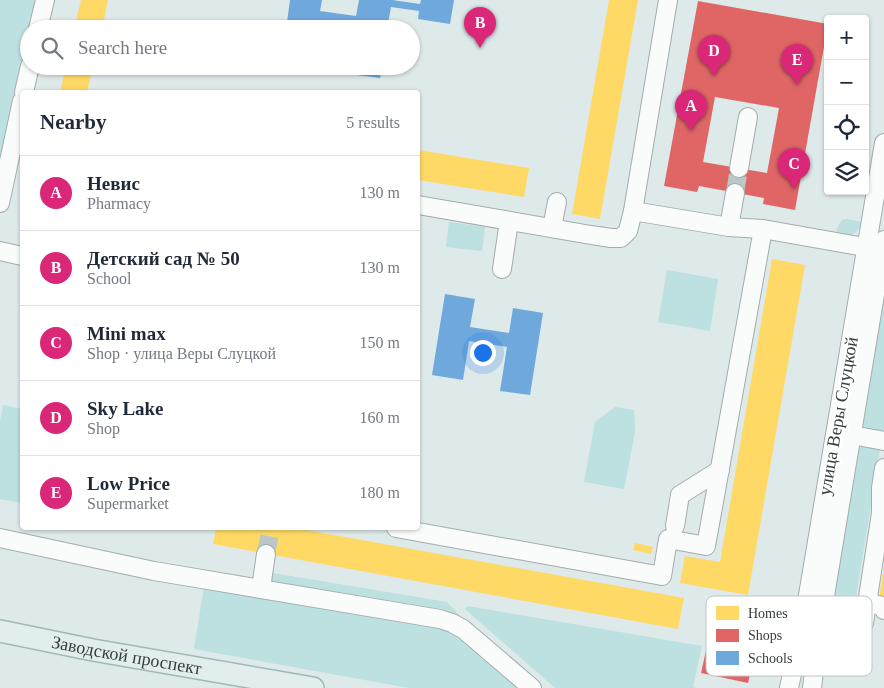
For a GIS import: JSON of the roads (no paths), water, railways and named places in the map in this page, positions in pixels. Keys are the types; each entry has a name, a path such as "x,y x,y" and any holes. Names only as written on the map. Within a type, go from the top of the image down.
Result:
{"main road":[{"name":"Заводской проспект","path":"0,631 264,684 313,688"}],"street":[{"path":"40,20 45,0"},
{"path":"420,205 611,238 621,238 628,231 633,211 668,0"},
{"path":"24,90 28,75"},
{"path":"0,203 20,110"},
{"path":"739,168 748,117"},
{"name":"улица Веры Слуцкой","path":"809,596 843,434 878,246 884,143"},
{"path":"729,227 735,193"},
{"path":"552,228 557,202"},
{"path":"633,211 729,227 763,229 878,246"},
{"path":"502,269 509,221"},
{"path":"407,530 662,576 668,539 706,546 763,229"},
{"path":"0,251 20,256"},
{"path":"843,434 884,442"},
{"name":"улица Веры Слуцкой","path":"823,596 843,434"},
{"path":"868,596 881,513 884,468"},
{"path":"675,526 680,495 720,470"},
{"path":"0,538 114,563 427,616 452,623 463,629 532,688"},
{"path":"261,588 266,554"},
{"path":"872,603 882,606 884,610"}],"tunnel":[{"path":"735,193 739,168"},
{"path":"266,554 271,530"}],"place":[{"name":"Детский сад № 50","path":"480,48"},
{"name":"Sky Lake","path":"714,76"},
{"name":"Low Price","path":"797,85"},
{"name":"Невис","path":"691,131"},
{"name":"Mini max","path":"794,189"}]}
